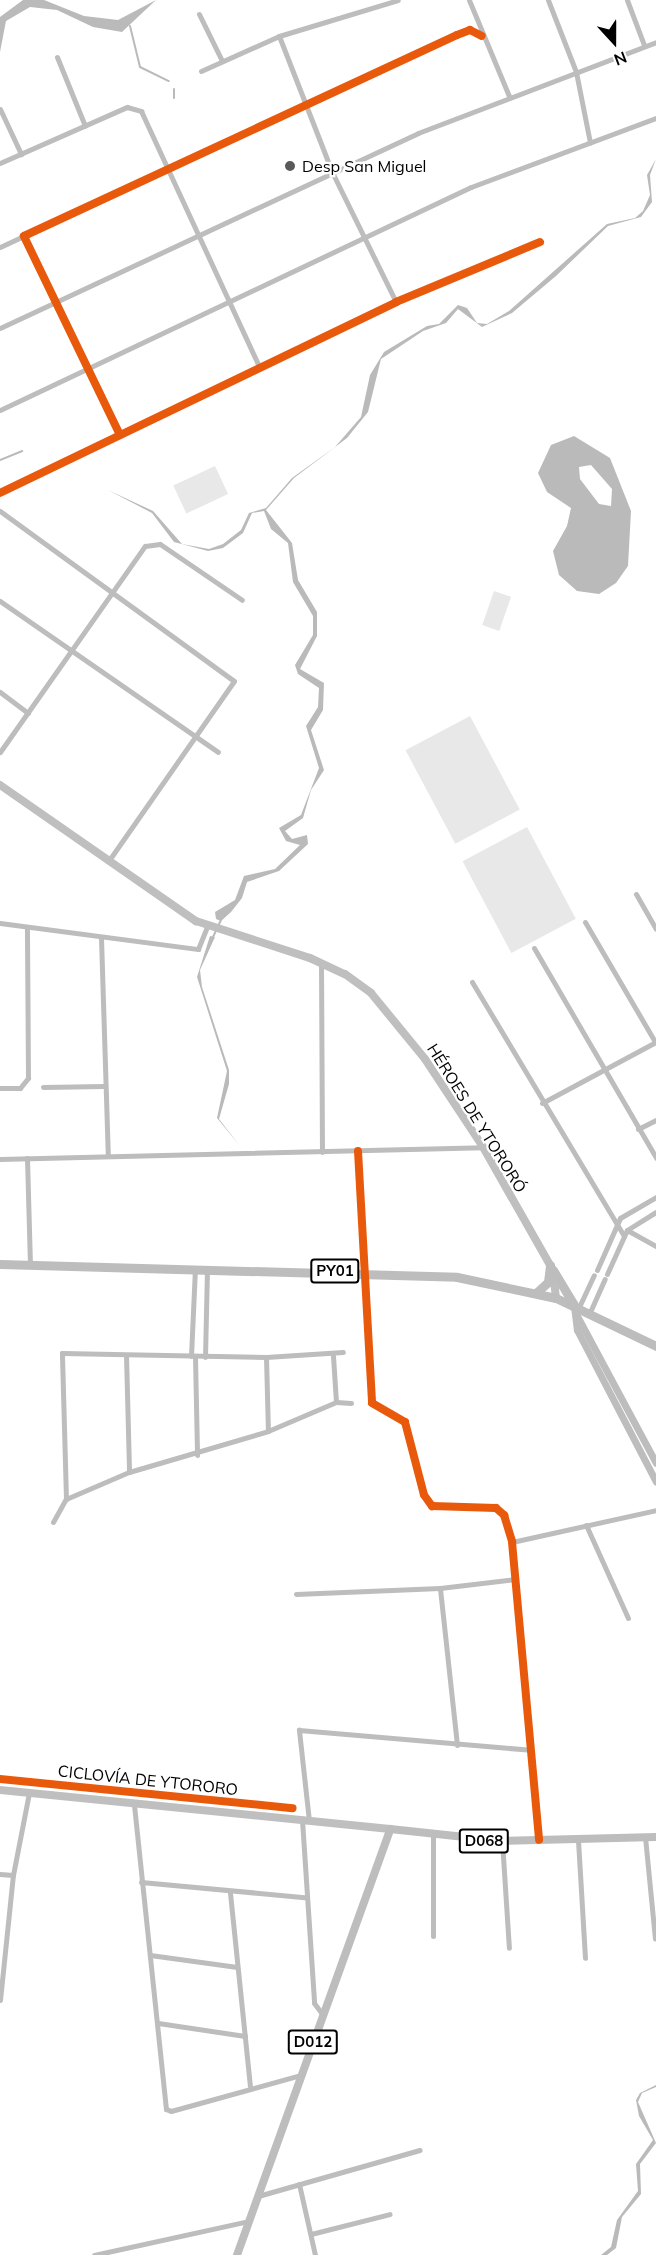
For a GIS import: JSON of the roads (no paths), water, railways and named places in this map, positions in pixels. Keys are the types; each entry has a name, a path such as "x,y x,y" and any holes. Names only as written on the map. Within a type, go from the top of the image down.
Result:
{"highway":[{"name":"PY01","path":"0,1264 362,1271 457,1277 537,1292 556,1298 576,1309 590,1312 656,1346"},
{"path":"537,1292 548,1282 552,1268"},
{"path":"552,1268 576,1309"}],"main road":[{"name":"HÉROES DE YTORORÓ","path":"0,785 211,929 321,962 362,985 388,1011 483,1147 552,1268 556,1298"},
{"name":"D068","path":"0,1790 134,1805 306,1820 433,1836 502,1841 656,1836"},
{"name":"D012","path":"237,2255 390,1829"}],"street":[{"path":"201,71 279,36 398,0"},
{"path":"469,0 482,36 509,96"},
{"path":"548,0 576,72 590,142"},
{"path":"627,0 644,45"},
{"path":"199,14 222,61"},
{"path":"0,247 466,31 482,36"},
{"path":"279,36 303,105 332,172 396,302"},
{"path":"0,328 332,172 509,96 656,42"},
{"path":"57,57 85,126"},
{"path":"0,164 127,107 141,111 197,237 260,368"},
{"path":"0,109 21,154"},
{"path":"0,410 471,187 656,118"},
{"path":"24,236 90,368 120,435"},
{"path":"0,493 396,302 540,242"},
{"path":"0,511 231,676 232,687 111,859"},
{"path":"0,752 111,591 145,546 153,544 192,564 242,600"},
{"path":"0,601 69,652 218,752"},
{"path":"0,692 28,713"},
{"path":"636,894 656,929"},
{"path":"542,1103 656,1042 585,922"},
{"path":"0,923 198,949 211,929"},
{"path":"0,1088 20,1088 28,1078 27,928"},
{"path":"101,938 108,1156"},
{"path":"534,948 602,1070 656,1158"},
{"path":"321,962 322,1152"},
{"path":"472,982 542,1103 624,1236"},
{"path":"43,1088 104,1086"},
{"path":"638,1129 656,1120"},
{"path":"0,1159 483,1147"},
{"path":"358,1151 362,1271 372,1403 405,1422 424,1495 432,1506 496,1508 504,1515 512,1542 539,1840"},
{"path":"27,1158 30,1264"},
{"path":"656,1197 616,1224 596,1272 576,1309 580,1328 656,1482"},
{"path":"590,1312 627,1230 656,1212"},
{"path":"627,1230 656,1246"},
{"path":"195,1268 193,1356 197,1455"},
{"path":"205,1357 207,1268"},
{"path":"580,1328 656,1463"},
{"path":"53,1522 66,1500 60,1355 266,1357 333,1356 343,1352"},
{"path":"126,1355 129,1472"},
{"path":"333,1356 336,1402"},
{"path":"266,1357 268,1431"},
{"path":"66,1500 129,1472 197,1455 268,1431 336,1402 351,1403"},
{"path":"512,1542 656,1510"},
{"path":"586,1525 628,1618"},
{"path":"296,1594 440,1588 515,1579"},
{"path":"440,1588 457,1745"},
{"path":"322,2015 314,2003 304,1897 306,1820 299,1730 530,1750"},
{"path":"0,2000 3,1945 13,1875 29,1793"},
{"path":"134,1805 167,2111 250,2086 301,2075"},
{"path":"433,1836 433,1936"},
{"path":"645,1837 655,1939"},
{"path":"578,1840 585,1958"},
{"path":"502,1841 509,1948"},
{"path":"0,1874 13,1875"},
{"path":"141,1882 230,1893 304,1897"},
{"path":"230,1893 250,2086"},
{"path":"150,1955 237,1967"},
{"path":"158,2023 245,2036"},
{"path":"258,2196 420,2150"},
{"path":"299,2184 315,2255"},
{"path":"311,2234 390,2214"},
{"path":"94,2255 249,2221"}],"waterway":[{"path":"130,26 140,67 169,81"},
{"path":"174,89 174,98"},
{"path":"0,460 22,451"},
{"path":"213,937 222,918"}],"place":[{"name":"Desp San Miguel","path":"290,166"}]}
